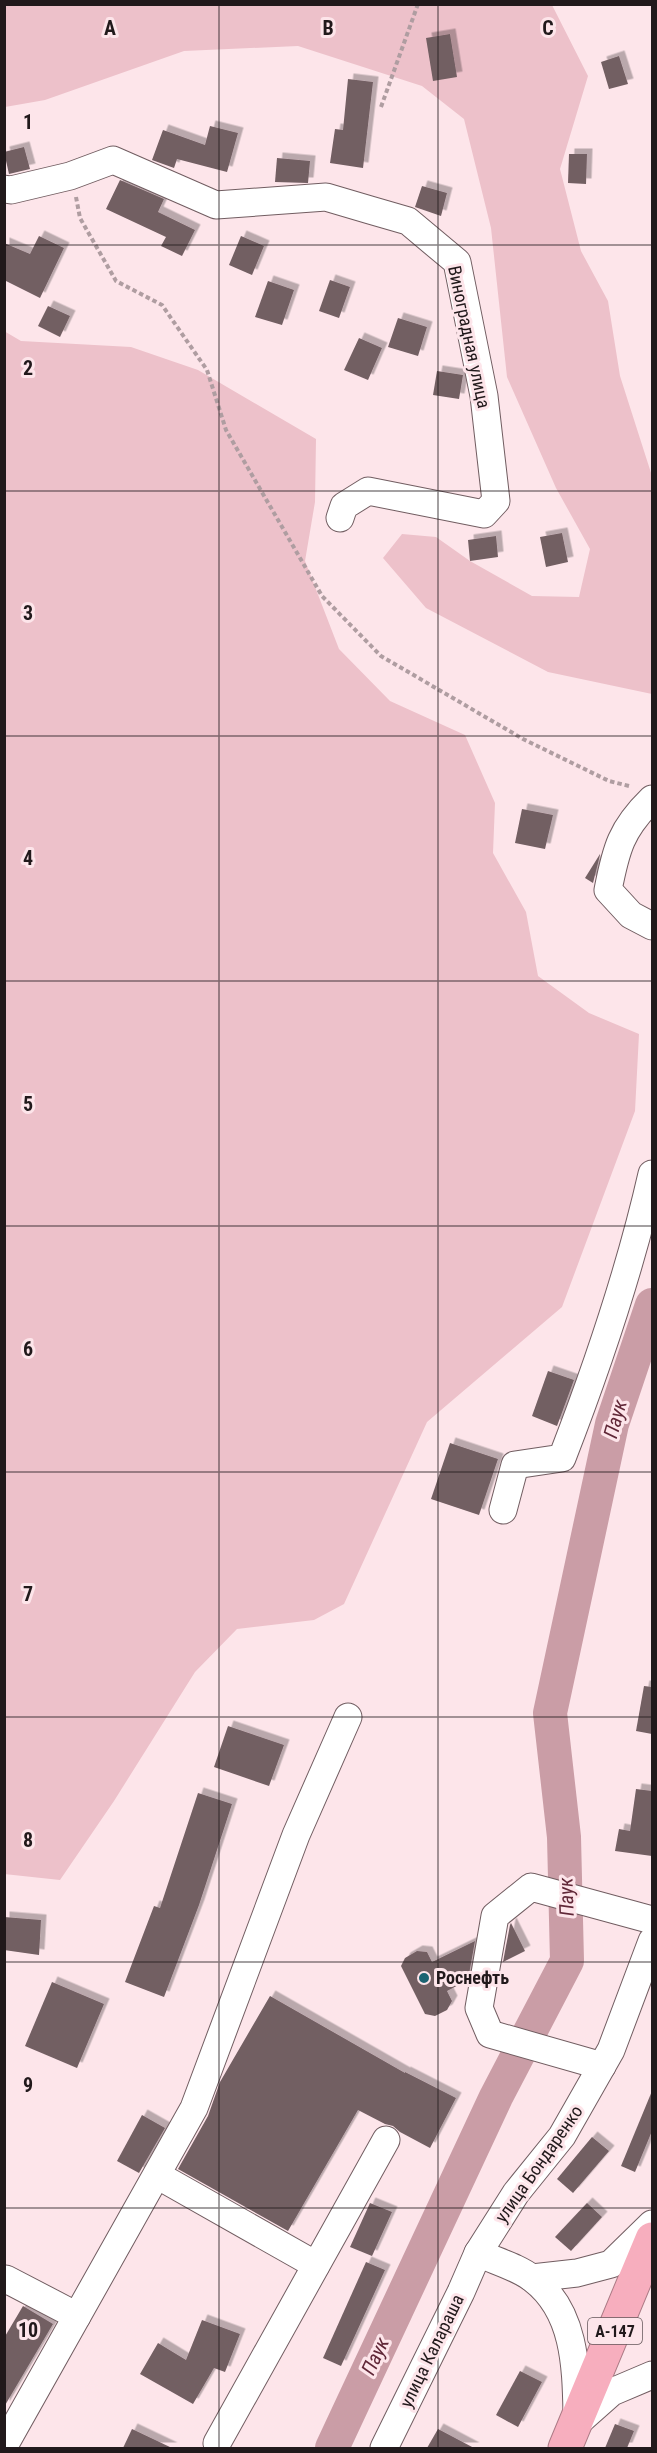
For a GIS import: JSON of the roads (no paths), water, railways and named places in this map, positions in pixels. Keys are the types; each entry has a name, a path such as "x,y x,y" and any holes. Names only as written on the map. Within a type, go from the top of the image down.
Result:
{"highway":[{"name":"А-147","path":"571,2436 652,2239"}],"street":[{"name":"Виноградная улица","path":"4,189 11,190 70,176 113,160 216,205 326,197 408,221 457,262 483,396 496,501 484,514 368,491 344,506 340,518"},
{"path":"652,799 636,815 616,849 608,890 631,915 652,926"},
{"path":"503,1510 515,1465 562,1458 596,1370 643,1215 652,1174"},
{"path":"4,2446 194,2108 296,1835 348,1717"},
{"path":"602,2066 490,2034 479,2008 495,1916 531,1887 652,1920"},
{"name":"улица Бондаренко","path":"478,2253 516,2193 562,2136 611,2050 652,1941"},
{"path":"217,2443 386,2140"},
{"path":"157,2175 316,2265"},
{"path":"532,2278 577,2273 611,2264 652,2224"},
{"path":"478,2253 532,2278 550,2295 569,2330 576,2368 571,2436"},
{"name":"улица Калараша","path":"384,2448 478,2253"},
{"path":"4,2282 6,2279 26,2288 77,2316"},
{"path":"571,2436 612,2392 652,2375"}],"waterway":[{"name":"Паук","path":"332,2448 496,2097 567,1961 564,1837 550,1713 612,1424 652,1305"}],"place":[{"name":"Роснефть","path":"424,1978"}]}
